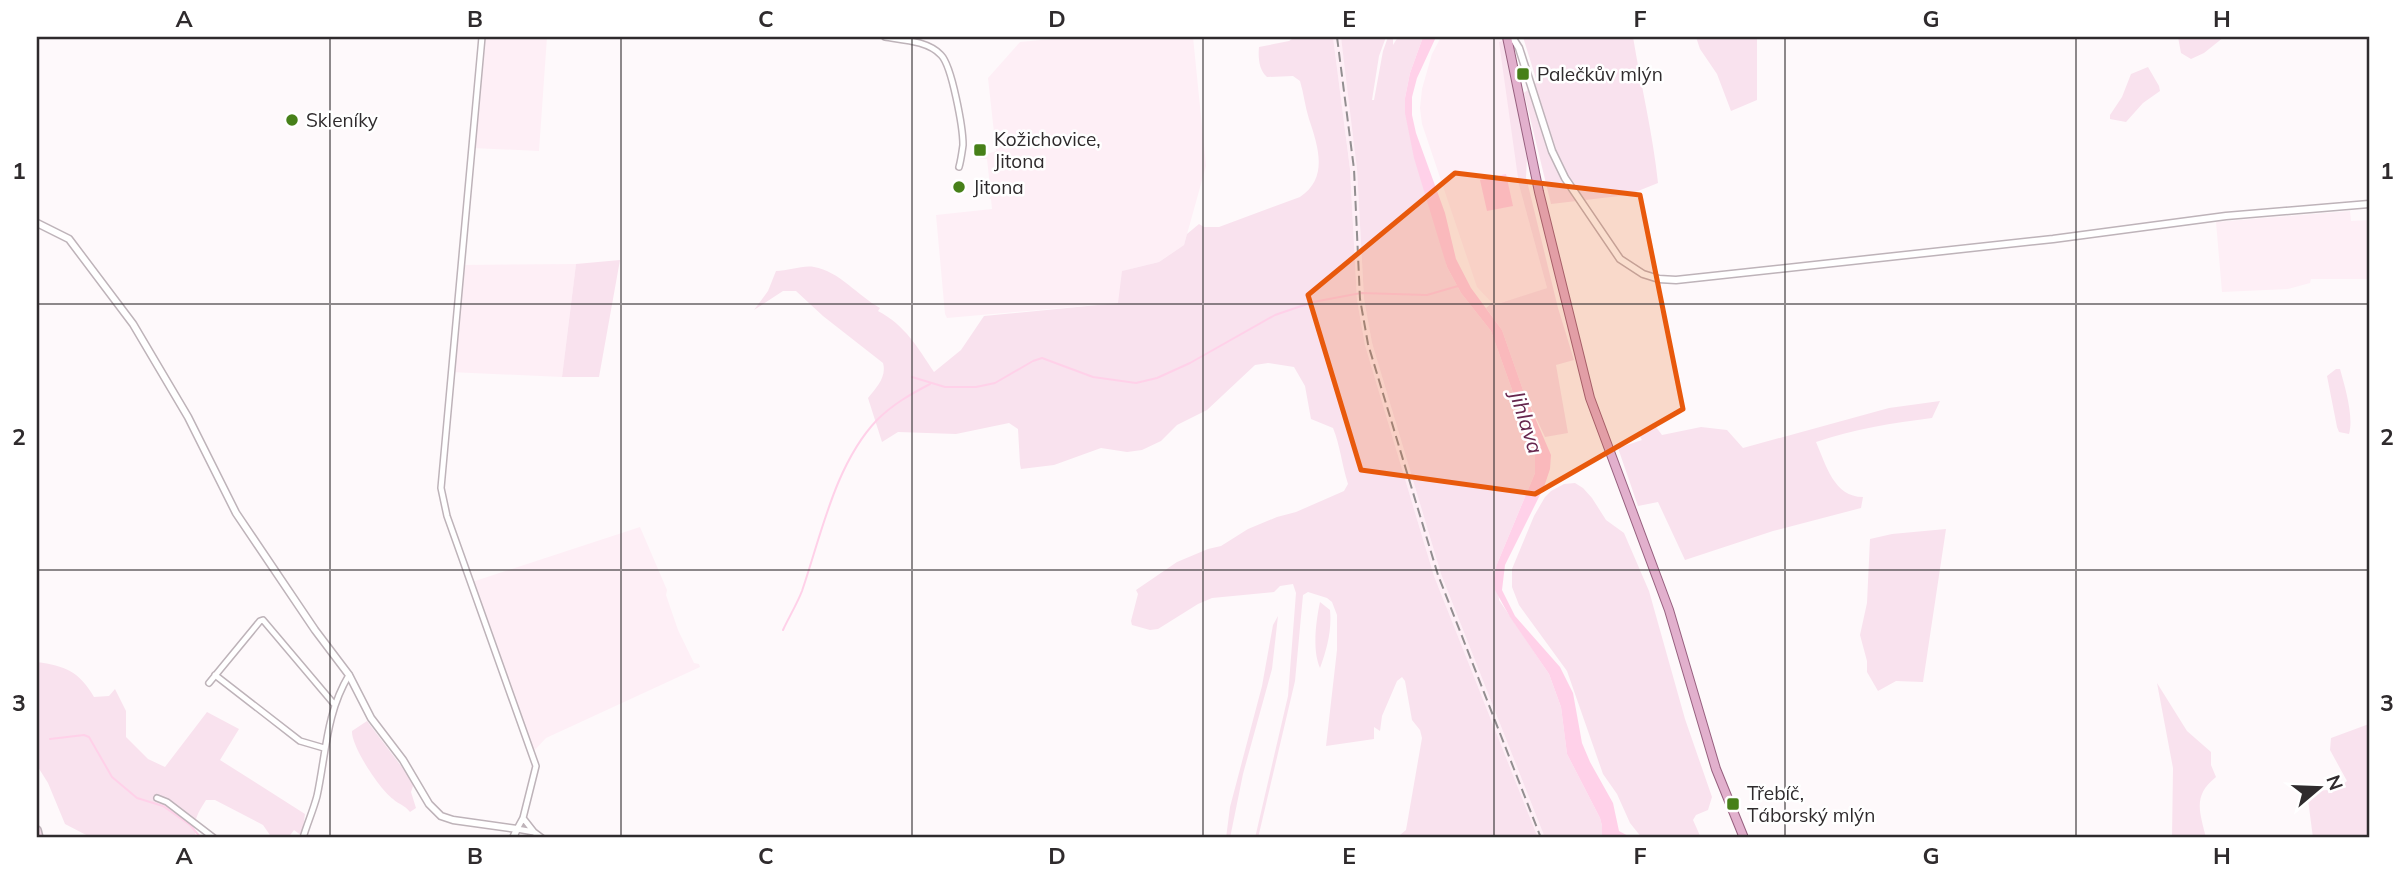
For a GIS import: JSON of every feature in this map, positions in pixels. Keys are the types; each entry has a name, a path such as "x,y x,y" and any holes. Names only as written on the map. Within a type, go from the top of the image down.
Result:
{"main road":[{"path":"1510,37 1538,192 1590,398 1669,610 1716,769 1744,838"},
{"path":"37,830 39,838"}],"street":[{"path":"482,37 441,488 447,516 536,766 523,818 513,838"},
{"path":"885,37 922,44 940,54 946,61 952,78 963,144 959,167"},
{"path":"1510,37 1519,48 1552,151 1565,178 1619,258 1630,268 1656,279 1732,275 2053,239 2226,216 2369,204"},
{"path":"37,223 69,239 133,324 188,417 236,513 308,621 349,675 371,718 403,760 429,804 441,816 453,820 534,832"},
{"path":"209,682 263,620 334,704"},
{"path":"303,838 316,798 334,704 349,675"},
{"path":"215,676 300,741 324,748"},
{"path":"157,798 167,802 214,838"},
{"path":"523,818 542,838"}],"highlighted area":[{"path":"1455,173 1640,195 1683,409 1535,494 1361,470 1308,295"}],"shaded area":[{"path":"482,37 547,37 539,151 472,148"},
{"name":"Jitona","path":"1073,37 1193,37 1206,166 1184,245 1159,262 1123,271 1119,303 947,318 936,215 992,209 987,159 979,157 996,151 988,78 1020,42"},
{"path":"1295,37 1333,37 1350,169 1357,300 1365,345 1434,576 1538,838 1389,838 1406,830 1422,738 1420,730 1412,720 1405,681 1402,677 1397,681 1382,716 1380,731 1374,727 1374,739 1326,746 1337,650 1337,615 1332,602 1327,598 1308,592 1303,595 1295,681 1258,838 1255,838 1288,696 1296,593 1293,584 1280,586 1274,592 1212,598 1158,629 1150,630 1132,625 1138,594 1136,590 1177,562 1221,546 1248,529 1344,491 1348,484 1333,428 1311,419 1305,386 1294,367 1268,363 1255,365 1207,410 1177,425 1161,441 1142,450 1127,452 1101,448 1054,465 1021,469 1018,429 1009,423 956,434 898,432 882,442 868,398 882,378 883,363 796,291 783,291 754,310 768,291 776,271 810,267 823,269 880,308 878,311 896,323 910,338 934,372 961,350 984,316 1118,303 1122,271 1159,262 1184,245 1187,234 1199,224 1204,227 1219,227 1300,197 1315,181 1318,151 1300,81 1293,76 1267,77 1262,71 1259,59 1259,47 1289,41"},
{"path":"1333,37 1341,37 1350,99 1364,299 1372,343 1441,574 1545,838 1538,838 1434,576 1365,345 1357,300 1350,169"},
{"path":"1341,37 1386,37 1379,56 1374,100 1388,37 1393,37 1393,45 1398,37 1423,37 1410,73 1405,98 1447,267 1461,293 1491,331 1535,454 1535,473 1497,564 1499,600 1549,674 1561,707 1567,754 1600,818 1602,838 1545,838 1441,574 1372,343 1364,299 1357,169"},
{"path":"1441,37 1502,37 1519,185 1547,288 1495,306 1477,287 1422,124 1422,89 1432,54"},
{"path":"1502,37 1527,157 1526,177 1558,308 1574,360 1556,365 1568,433 1545,437 1523,390 1502,330 1486,308 1492,303 1495,305 1547,288 1519,185 1499,42"},
{"path":"1523,37 1633,37 1658,183 1628,195 1551,204 1524,93 1537,82"},
{"path":"1696,37 1757,37 1757,100 1731,111 1717,74 1700,49"},
{"path":"2178,37 2224,37 2204,53 2191,59 2181,53"},
{"path":"2148,67 2160,91 2143,103 2126,122 2110,119 2131,74"},
{"path":"2350,211 2351,221 2369,220 2369,279 2311,279 2310,283 2288,289 2222,292 2216,222"},
{"path":"620,260 599,377 562,377 576,264"},
{"path":"576,264 562,377 450,372 461,265"},
{"path":"2340,369 2348,402 2349,434 2339,432 2337,427 2327,376"},
{"path":"1940,401 1932,418 1845,433 1816,442 1838,486 1853,496 1863,497 1861,508 1773,531 1685,560 1658,502 1638,506 1618,448 1642,440 1640,437 1653,423 1662,435 1701,427 1727,430 1743,448 1889,408"},
{"path":"1575,483 1592,498 1606,520 1624,533 1649,591 1685,719 1712,797 1708,810 1696,815 1693,820 1701,838 1642,838 1630,823 1617,794 1603,774 1567,671 1519,605 1512,587 1512,569 1545,497 1564,484"},
{"path":"640,527 667,590 666,595 678,630 694,663 700,667 546,738 532,753 469,583"},
{"path":"1946,529 1923,682 1896,681 1878,691 1867,672 1860,635 1867,603 1870,539"},
{"path":"1320,602 1330,610 1330,617 1328,639 1320,668 1315,644"},
{"path":"1278,616 1272,669 1243,774 1230,838 1226,838 1230,807 1262,686 1273,625"},
{"path":"37,662 70,671 83,681 94,697 109,696 115,689 126,711 126,737 148,759 165,767 207,712 239,729 220,760 305,814 302,836 294,830 288,838 272,838 263,825 215,800 206,800 198,813 194,828 197,838 92,838 65,824 48,783 38,767"},
{"path":"2157,683 2187,731 2211,752 2211,765 2216,777 2203,791 2200,805 2206,838 2172,838 2173,768"},
{"path":"367,721 414,783 411,792 416,808 410,812 381,787 356,747 352,731"},
{"path":"2369,724 2369,838 2313,838 2307,792 2337,789 2347,781 2330,750 2331,738"}],"water":[{"name":"Jihlava","path":"1423,37 1436,37 1417,78 1412,97 1416,133 1445,213 1456,259 1471,288 1502,330 1523,390 1551,455 1544,487 1505,565 1502,590 1515,616 1560,667 1573,693 1582,743 1613,803 1619,831 1632,838 1602,838 1600,818 1567,754 1561,707 1549,674 1495,590 1497,564 1535,473 1535,454 1491,331 1461,293 1447,267 1414,158 1405,113 1405,98 1410,73"},
{"path":"1506,174 1513,206 1487,211 1480,180"}],"waterway":[{"path":"912,377 945,387 976,387 995,383 1042,358 1093,377 1136,383 1157,378 1190,363 1275,315 1313,302 1361,293 1427,295 1458,286"},
{"path":"783,630 802,591 831,501 850,458 862,438 883,414 930,384"},
{"path":"50,739 84,735 89,737 112,777 137,798 163,806 190,825 201,838"}],"railway":[{"path":"1337,37 1354,169 1360,299 1368,344 1438,575 1541,838"}],"place":[{"name":"Palečkův mlýn","path":"1523,74"},
{"name":"Skleníky","path":"292,120"},
{"name":"Kožichovice, Jitona","path":"980,150"},
{"name":"Jitona","path":"959,187"},
{"name":"Třebíč, Táborský mlýn","path":"1733,804"}]}
